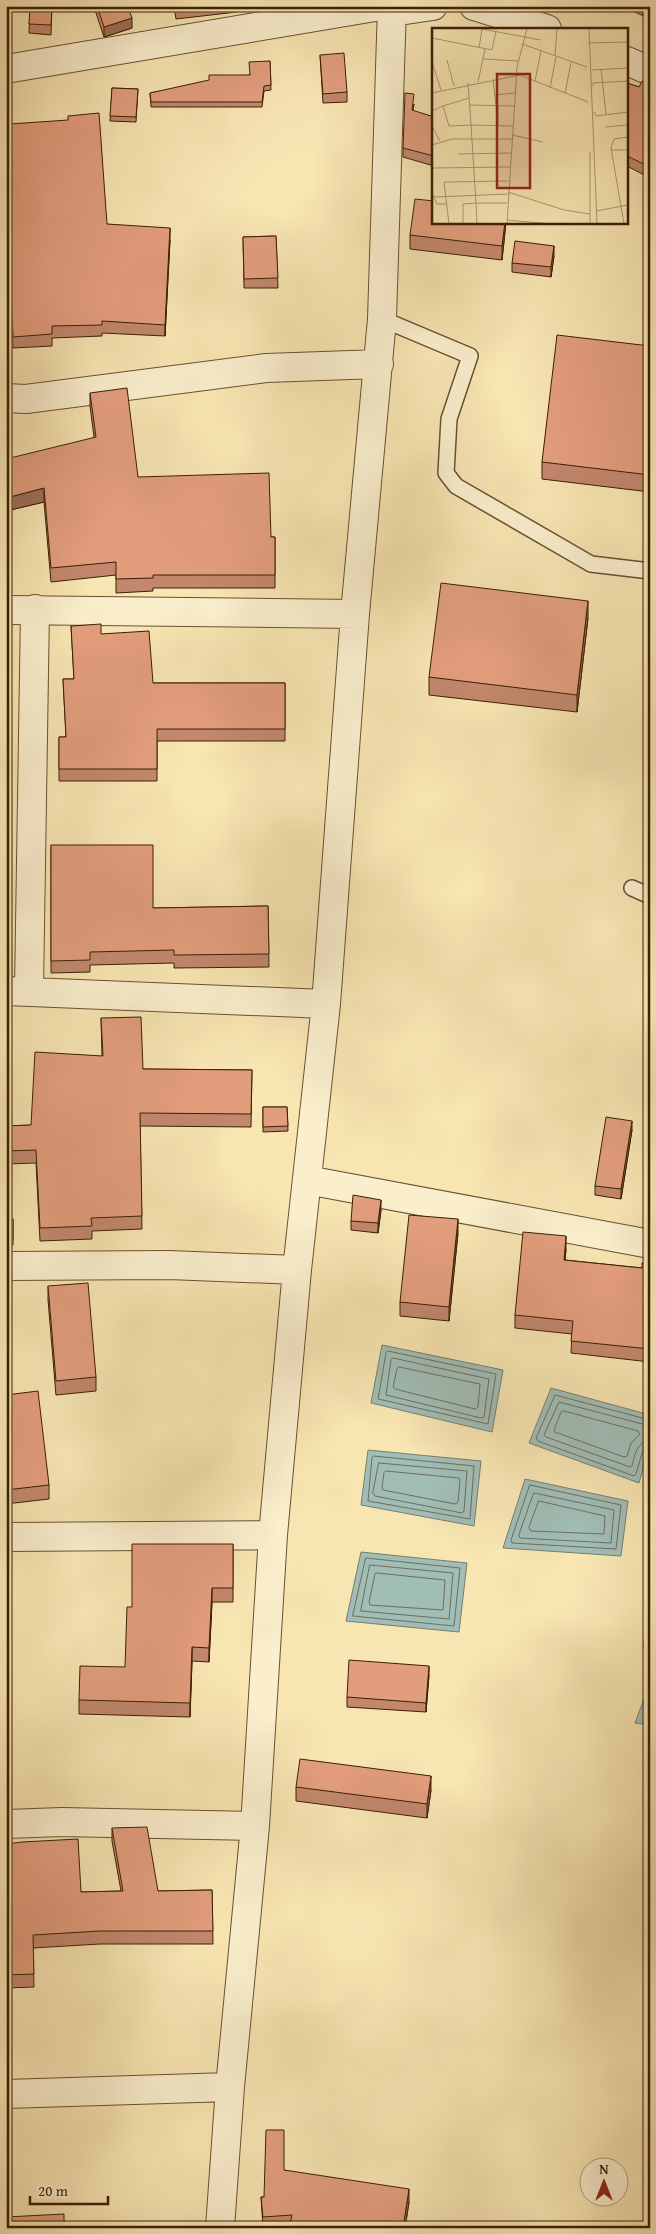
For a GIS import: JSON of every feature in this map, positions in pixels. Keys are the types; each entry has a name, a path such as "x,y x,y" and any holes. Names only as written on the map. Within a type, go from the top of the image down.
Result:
{"street":[{"path":"6,69 381,6 392,9 433,6"},
{"path":"474,6 544,28"},
{"path":"220,2228 230,2087 255,1826 273,1535 297,1270 326,1004 355,614 379,364 392,9"},
{"path":"628,61 650,71"},
{"path":"6,398 26,399 266,368 379,364"},
{"path":"35,609 18,991 326,1004"},
{"path":"6,610 355,614"},
{"path":"307,1180 650,1244"},
{"path":"6,1266 169,1265 297,1270"},
{"path":"6,1537 273,1535"},
{"path":"6,1824 62,1822 255,1826"},
{"path":"6,2094 230,2087"}],"lane":[{"path":"382,319 470,356 449,420 446,473 456,486 591,564 650,571"},
{"path":"632,888 650,896"}],"water":[{"path":"382,1345 503,1370 492,1432 371,1403"},
{"path":"551,1388 650,1415 650,1444 639,1483 529,1443"},
{"path":"368,1450 481,1461 474,1526 361,1505"},
{"path":"525,1479 628,1501 621,1556 503,1548"},
{"path":"361,1552 467,1563 459,1632 346,1621"},
{"path":"650,1611 650,1647 643,1647"},
{"path":"650,1683 650,1725 635,1723"}],"building":[{"path":"30,6 52,6 51,25 29,24"},
{"path":"97,6 128,6 132,18 104,27"},
{"path":"176,6 201,6 176,9"},
{"path":"344,53 347,92 323,94 320,55"},
{"path":"270,61 271,85 264,86 262,102 151,102 150,93 209,80 209,75 250,75 249,62"},
{"path":"642,81 650,86 650,163 648,166 628,156 628,83 639,87"},
{"path":"112,88 138,89 136,117 110,116"},
{"path":"405,93 414,94 412,110 432,116 432,155 403,148"},
{"path":"99,113 107,224 170,228 165,325 102,321 102,325 52,326 52,334 13,337 6,191 6,165 12,165 10,124 68,120 68,116"},
{"path":"415,199 432,201 432,224 505,224 502,246 410,235"},
{"path":"276,236 278,278 244,279 243,237"},
{"path":"515,241 554,246 551,267 512,263"},
{"path":"557,335 650,346 650,475 542,462"},
{"path":"127,388 138,477 269,473 271,537 275,537 275,575 153,575 153,578 116,579 116,562 51,568 44,488 6,498 6,459 96,437 90,393"},
{"path":"441,583 588,601 577,695 429,677"},
{"path":"101,624 101,634 149,631 153,683 285,683 285,729 157,729 157,769 59,769 59,737 66,737 63,679 74,679 71,626"},
{"path":"51,845 153,845 153,908 268,906 269,954 174,955 174,950 90,952 90,960 51,961"},
{"path":"141,1017 143,1069 252,1070 251,1114 140,1113 142,1216 91,1218 92,1226 40,1228 36,1150 6,1151 6,1126 31,1125 35,1052 103,1056 101,1018"},
{"path":"263,1107 287,1107 288,1126 263,1127"},
{"path":"606,1117 632,1121 621,1189 595,1186"},
{"path":"353,1195 381,1200 378,1223 351,1221"},
{"path":"409,1215 458,1219 449,1307 400,1302"},
{"path":"6,1219 13,1219 13,1240 6,1240"},
{"path":"523,1232 566,1236 564,1260 642,1268 642,1263 650,1263 650,1349 571,1341 573,1321 515,1315"},
{"path":"88,1283 96,1377 56,1381 48,1286"},
{"path":"38,1391 49,1485 6,1490 6,1395"},
{"path":"132,1544 233,1544 233,1588 212,1588 209,1648 192,1647 190,1703 79,1700 80,1666 125,1667 127,1607 132,1607"},
{"path":"349,1660 429,1666 426,1703 347,1697"},
{"path":"300,1759 431,1776 427,1804 296,1787"},
{"path":"147,1827 158,1891 212,1890 213,1931 100,1931 33,1935 34,1974 6,1975 6,1844 78,1839 81,1892 123,1891 112,1828"},
{"path":"266,2130 284,2130 284,2170 409,2189 403,2228 289,2228 292,2215 263,2217 261,2197 264,2197"},
{"path":"64,2214 64,2228 6,2228 6,2217"},
{"path":"604,2222 630,2228 603,2228"}]}
